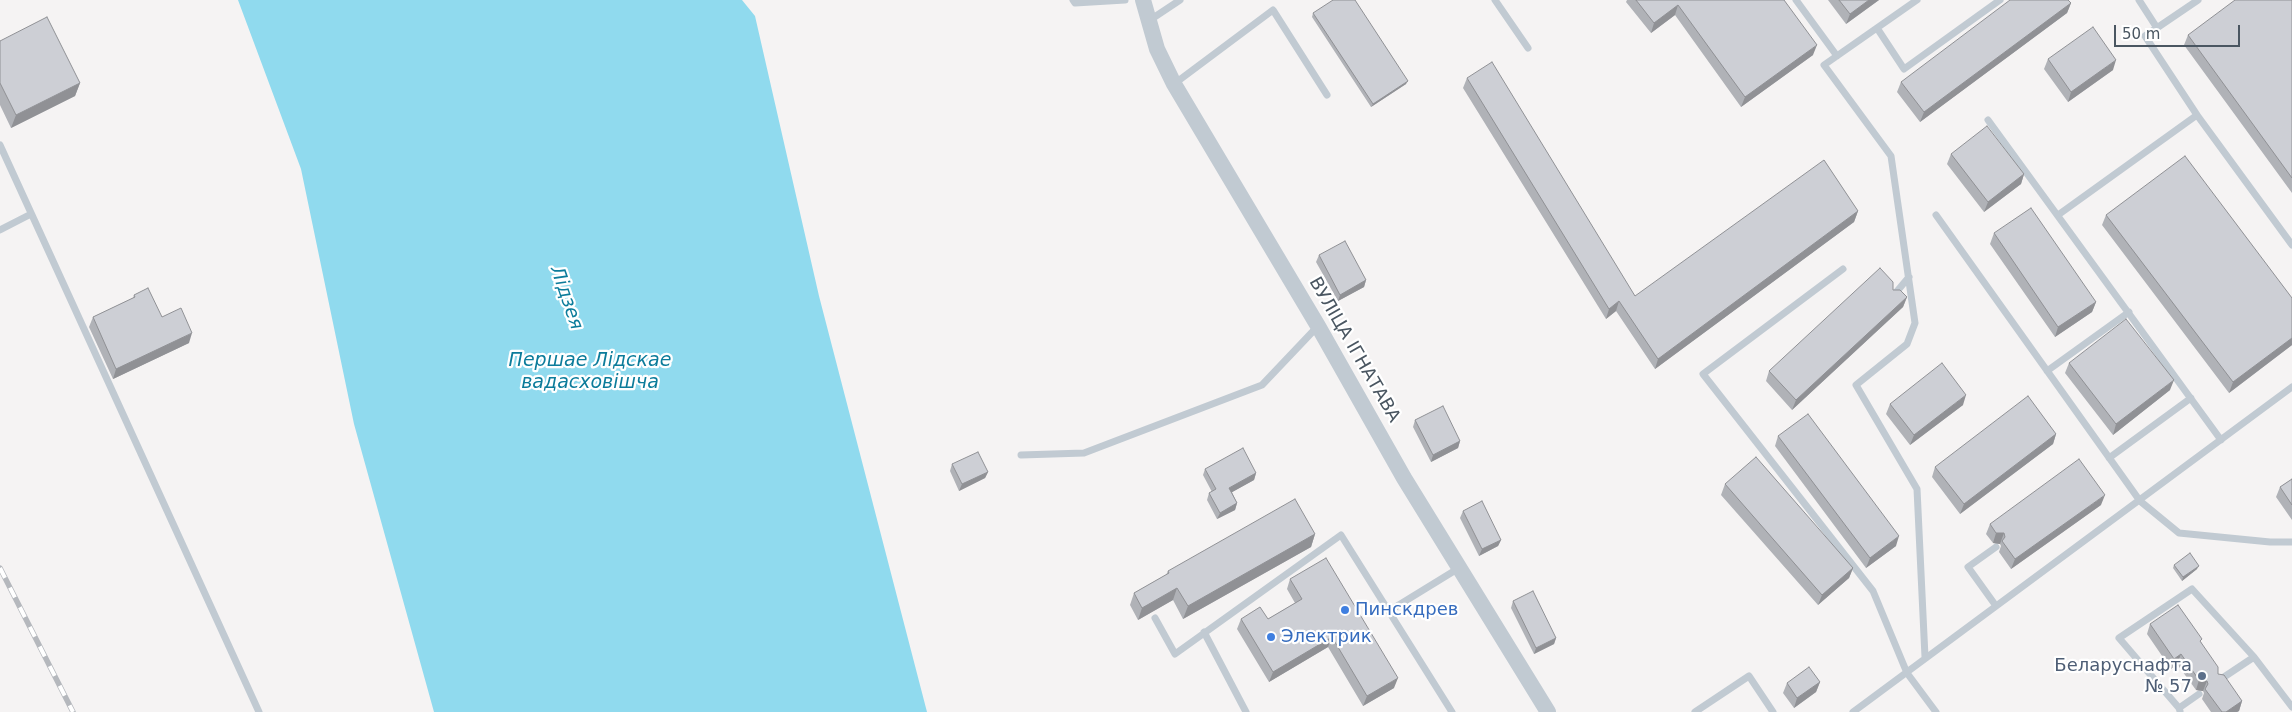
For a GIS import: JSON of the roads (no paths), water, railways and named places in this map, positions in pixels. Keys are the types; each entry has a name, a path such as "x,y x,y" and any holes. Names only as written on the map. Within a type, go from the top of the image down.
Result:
{"street":[{"name":"ВУЛІЦА ІГНАТАВА","path":"1143,0 1157,49 1174,84 1318,326 1404,478 1548,712"}],"lane":[{"path":"1073,0 1075,3 1125,0"},
{"path":"1148,21 1180,0"},
{"path":"1495,0 1528,48"},
{"path":"1796,0 1837,56"},
{"path":"1918,0 1824,65 1892,156 1915,323 1907,344 1856,385 1917,490 1925,657"},
{"path":"1877,28 1904,69 2000,0"},
{"path":"2139,0 2157,28"},
{"path":"2198,0 2146,36 2197,115 2292,245"},
{"path":"1174,84 1273,10 1326,95"},
{"path":"2058,215 2197,115"},
{"path":"1988,120 2221,440"},
{"path":"0,145 259,712"},
{"path":"0,230 32,214"},
{"path":"1936,215 2140,501 2179,533 2270,542 2292,542"},
{"path":"1843,268 1703,374 1873,591 1907,673 1936,712"},
{"path":"1893,296 1909,277"},
{"path":"2047,371 2129,312"},
{"path":"1020,455 1084,453 1262,385 1318,326"},
{"path":"1853,712 2292,387"},
{"path":"2110,458 2192,398"},
{"path":"1154,618 1175,654 1341,535 1452,712"},
{"path":"1996,547 1968,567 1996,606"},
{"path":"1389,611 1459,568"},
{"path":"2199,694 2180,710 2119,638 2192,589 2254,657 2292,707"},
{"path":"1204,632 1246,712"},
{"path":"2218,681 2254,657"},
{"path":"1696,712 1749,676 1773,712"}],"water":[{"name":"Першае Лідскае вадасховішча","path":"238,0 742,0 755,16 819,296 927,712 434,712 354,424 301,169"}],"railway":[{"path":"0,568 73,712"}],"place":[{"name":"Пинскдрев","path":"1345,610"},
{"name":"Электрик","path":"1271,637"},
{"name":"Беларуснафта № 57","path":"2202,676"}],"water label":[{"name":"Лідзея","path":"566,298"}]}
